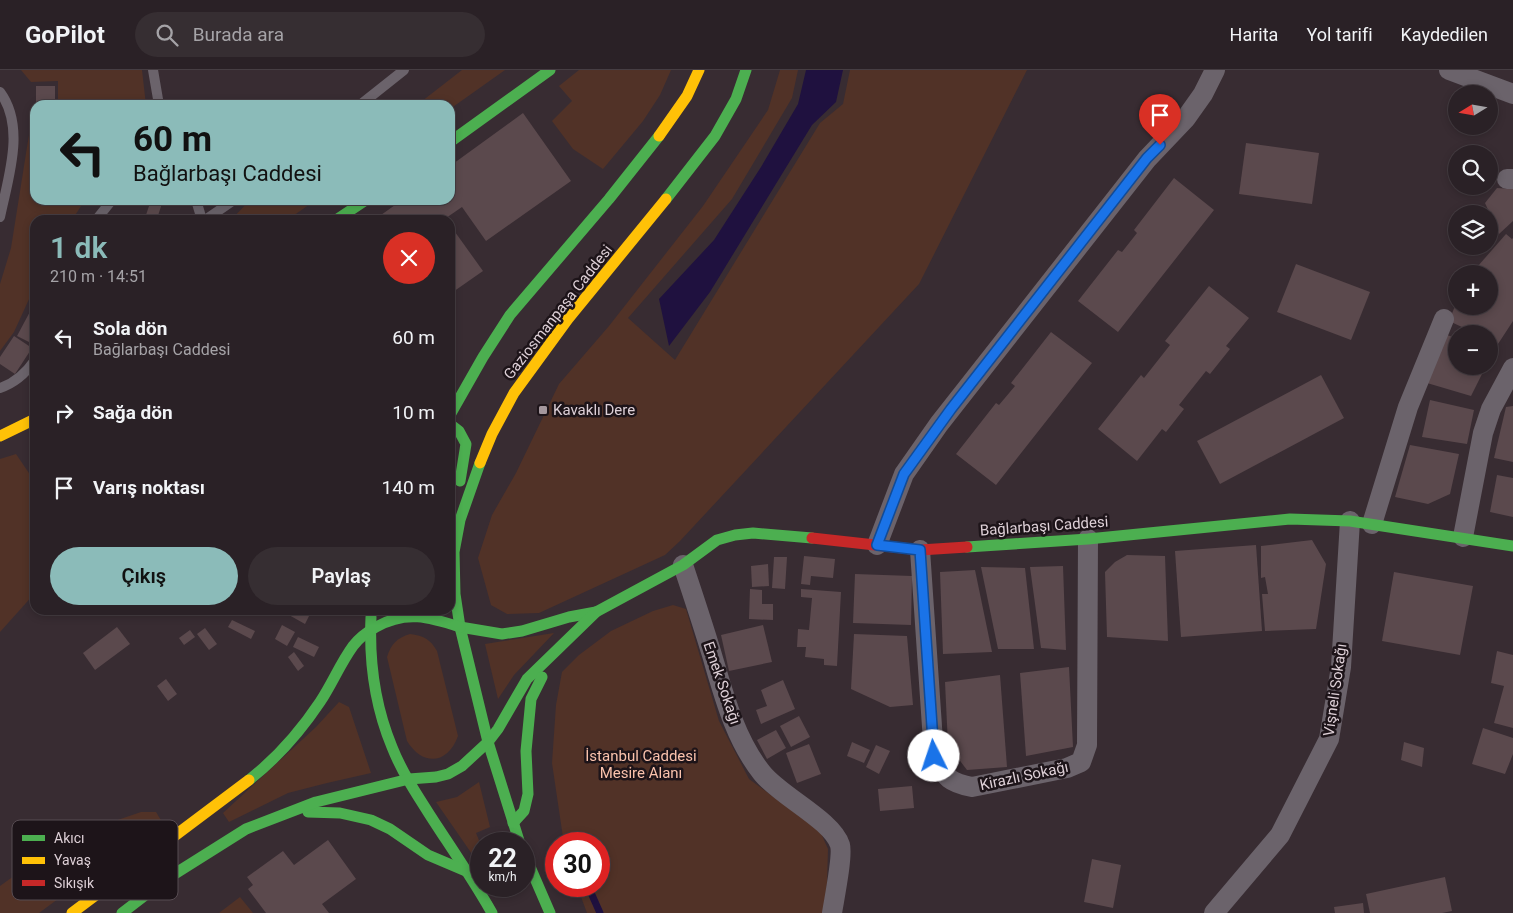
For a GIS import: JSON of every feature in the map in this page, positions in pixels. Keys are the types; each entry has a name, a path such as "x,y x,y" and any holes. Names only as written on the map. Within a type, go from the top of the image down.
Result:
{"main road":[{"path":"455,138 550,70"},
{"name":"Gaziosmanpaşa Caddesi","path":"455,406 496,335 520,303 608,201 648,151 680,108 699,70"},
{"name":"Gaziosmanpaşa Caddesi","path":"455,547 460,520 473,481 492,434 514,393 568,319 665,202 715,136 736,99 746,70"},
{"path":"344,215 358,205"},
{"path":"0,436 30,421"},
{"path":"455,427 465,437 468,447 460,476 458,498 460,520"},
{"name":"Bağlarbaşı Caddesi","path":"596,612 683,565 717,540 735,534 753,533 799,536 920,550 1088,539 1219,525 1290,520 1350,521 1513,546"},
{"name":"Gaziosmanpaşa Caddesi","path":"455,594 460,627 488,742 516,832"},
{"path":"178,834 279,755 305,724 320,702 353,646 370,630 404,616 423,615 460,627 502,634 522,631 569,617 596,612"},
{"path":"178,872 246,829 286,813 316,802 409,779 428,779 448,774 462,766 488,742 498,729 527,679 596,612"},
{"path":"372,615 370,630 373,668 384,725 398,761 492,913"},
{"path":"513,823 524,811 528,794 526,751 531,700 553,654"},
{"path":"286,813 332,812 362,818 391,830 446,865 468,872"},
{"path":"535,878 550,913"},
{"path":"72,913 90,900"},
{"path":"122,913 139,900"}],"street":[{"path":"877,545 904,474 951,409 1147,158 1186,118 1204,94 1215,70"},
{"path":"1449,70 1513,94"},
{"path":"1372,524 1408,407 1444,319"},
{"path":"1463,537 1483,433 1491,409 1513,368"},
{"name":"Vişneli Sokağı","path":"1214,913 1280,835 1329,739 1341,667 1350,521"},
{"name":"Kirazlı Sokağı","path":"920,550 934,756 946,777 958,784 972,787 1067,768 1081,762 1087,745 1088,539"},
{"name":"Emek Sokağı","path":"683,565 732,721 748,751 763,774 829,828 840,846 832,913"}],"lane":[{"path":"153,70 158,100"},
{"path":"366,100 404,70"},
{"path":"0,92 11,112 14,135 0,217"},
{"path":"100,215 108,205"},
{"path":"211,215 226,205"},
{"path":"0,388 19,378 30,368"}],"green space":[{"path":"21,70 142,70 145,100 58,100 58,81 31,82"},
{"path":"462,70 505,70 455,105 455,100 423,100"},
{"path":"579,70 671,70 660,95 643,121 603,169 573,149 552,121 572,101 559,86"},
{"path":"780,70 798,70 792,98 732,199 628,318 675,360 820,123 843,104 850,70 1027,70 919,284 680,541 665,555 539,613 507,614 491,605 478,558 492,515 516,473 559,384 609,326 703,206 768,110"},
{"path":"30,128 30,205 82,205 75,215 30,215 30,297 14,332 0,351 0,284 11,248"},
{"path":"245,205 309,205 294,215 236,215"},
{"path":"16,454 30,475 30,599 0,632 0,459"},
{"name":"İstanbul Caddesi Mesire Alanı","path":"673,605 686,609 719,721 749,779 820,831 828,849 827,883 823,913 587,913 581,897 610,897 610,832 562,832 552,763 556,705 562,672 579,655 611,631 653,611"},
{"path":"554,633 514,675 498,699 485,644"},
{"path":"410,634 426,639 437,651 458,736 448,752 442,757 435,759 420,755 407,741 387,657 390,648 395,642 401,637"},
{"path":"339,702 349,707 371,773 288,793 229,822 223,813 316,727"},
{"path":"479,782 490,827 478,832 470,832 470,851 436,802 457,797"},
{"path":"141,812 156,812 161,820 118,820"},
{"path":"12,877 12,900 57,900 39,913 0,913 0,886"},
{"path":"240,897 253,913 219,913"}],"shaded area":[{"path":"806,70 843,70 836,102 812,125 710,292 669,346 659,299 714,240 761,167 798,104"}],"building":[{"path":"36,86 55,86 55,100 36,100"},
{"path":"523,113 571,181 486,241 462,207 450,215 381,215 395,205 455,205 455,162"},
{"path":"1246,143 1319,153 1312,204 1239,194"},
{"path":"1174,178 1214,210 1118,332 1078,301 1118,250 1122,252 1137,233 1134,230"},
{"path":"1498,188 1513,189 1513,221 1499,234 1498,205 1486,205 1485,203 1491,195 1498,195"},
{"path":"149,205 161,205 158,215 146,215"},
{"path":"455,232 483,271 455,291"},
{"path":"1506,234 1513,238 1513,321 1498,344 1498,325 1458,325 1449,321 1451,315 1498,315 1498,265 1479,265 1488,255 1498,255 1498,243"},
{"path":"1296,264 1370,292 1351,340 1277,312"},
{"path":"1209,286 1249,318 1226,346 1230,349 1210,374 1206,371 1179,405 1184,409 1166,432 1162,429 1137,461 1098,429 1141,375 1144,378 1170,345 1165,341"},
{"path":"30,312 30,342 17,336"},
{"path":"1051,332 1092,363 996,485 956,454 996,403 999,405 1015,386 1011,383"},
{"path":"1447,335 1448,375 1482,375 1471,396 1427,383"},
{"path":"14,336 30,347 30,351 15,374 0,364 0,357"},
{"path":"1321,375 1344,418 1220,484 1197,441"},
{"path":"1430,400 1474,410 1467,444 1422,437"},
{"path":"1513,406 1513,462 1494,458 1506,407"},
{"path":"1410,445 1459,454 1450,494 1428,504 1395,497"},
{"path":"1497,475 1513,478 1513,517 1490,512"},
{"path":"1312,540 1326,564 1316,629 1265,631 1262,594 1268,594 1265,577 1261,578 1261,546"},
{"path":"1256,545 1262,631 1181,637 1175,551"},
{"path":"1127,555 1165,556 1168,641 1107,637 1105,572 1115,562"},
{"path":"804,556 835,559 833,578 811,576 810,585 801,584"},
{"path":"774,557 787,557 785,589 772,588"},
{"path":"768,564 769,586 752,587 751,566"},
{"path":"1063,566 1066,650 1041,648 1030,567"},
{"path":"981,567 1025,568 1034,649 998,649"},
{"path":"975,570 992,652 943,654 940,572"},
{"path":"1394,572 1473,586 1460,655 1382,641"},
{"path":"855,574 912,576 911,625 853,623"},
{"path":"750,589 762,590 762,604 773,604 773,620 749,619"},
{"path":"801,589 841,592 837,666 824,665 824,659 805,657 806,647 797,647 798,629 809,630 812,598 801,597"},
{"path":"289,615 310,615 305,624"},
{"path":"232,620 255,631 251,639 228,627"},
{"path":"282,625 295,632 287,646 275,639"},
{"path":"763,625 772,662 729,671 721,635"},
{"path":"117,627 130,644 95,670 83,653"},
{"path":"205,628 217,644 209,650 197,634"},
{"path":"190,630 195,637 184,645 179,638"},
{"path":"854,634 907,636 913,705 890,707 851,689"},
{"path":"298,637 319,647 314,657 293,647"},
{"path":"1497,651 1513,655 1513,728 1494,723 1504,686 1491,683"},
{"path":"294,652 304,666 298,671 288,657"},
{"path":"1069,667 1073,747 1026,756 1020,673"},
{"path":"1000,675 1007,767 967,770 948,745 945,682"},
{"path":"166,679 177,694 168,701 157,686"},
{"path":"783,680 795,709 761,724 756,710 767,706 761,690"},
{"path":"799,716 810,737 791,747 780,726"},
{"path":"1483,728 1513,738 1513,754 1505,774 1472,764"},
{"path":"776,730 786,748 767,759 757,740"},
{"path":"852,742 870,750 864,763 847,756"},
{"path":"1404,742 1424,748 1422,767 1401,760"},
{"path":"809,744 821,774 797,783 786,753"},
{"path":"876,745 890,751 879,774 866,767"},
{"path":"912,786 914,808 880,811 878,789"},
{"path":"328,840 356,879 322,904 329,913 266,913 248,889 253,885 247,877 283,851 294,865"},
{"path":"1092,859 1121,865 1113,908 1084,902"},
{"path":"1445,877 1452,911 1442,913 1370,913 1366,894"},
{"path":"1363,903 1364,913 1335,913 1334,907"}],"waterway":[{"name":"Kavaklı Dere","path":"593,897 600,913"}],"traffic: fast":[{"path":"455,138 550,70"},
{"path":"666,199 715,136 736,99 746,70"},
{"path":"455,406 510,315 609,199 659,136"},
{"path":"344,215 358,205"},
{"path":"455,428 459,431 466,444 460,481"},
{"path":"455,547 460,520 480,463"},
{"path":"967,547 1088,539 1290,519 1350,521 1513,546"},
{"path":"488,742 498,729 527,679 596,612 683,565 717,540 753,533 812,538"},
{"path":"455,594 460,627 488,742 516,832"},
{"path":"460,627 502,634 522,631 569,617 596,612"},
{"path":"371,617 374,683 381,716 392,747 401,768 413,788 492,913"},
{"path":"249,780 288,744 304,724 324,695 353,646 366,633 397,618 408,617 428,618 460,627"},
{"path":"513,823 524,811 528,794 526,751 531,699 542,677"},
{"path":"178,872 246,829 316,802 409,779 448,774 462,766 488,742"},
{"path":"308,812 340,813 371,820 390,829 428,855 468,872"},
{"path":"535,878 550,913"},
{"path":"122,913 139,900"}],"traffic: slow":[{"path":"659,136 687,96 699,70"},
{"path":"480,463 492,434 514,393 568,319 666,199"},
{"path":"0,436 30,421"},
{"path":"178,833 249,780"},
{"path":"72,913 89,900"}],"traffic: jam":[{"path":"812,538 920,550 967,547"}],"place":[{"name":"Kavaklı Dere","path":"543,410"}],"route":[{"path":"934,756 920,550 877,545 904,474 939,424 1147,158 1160,145"}]}
